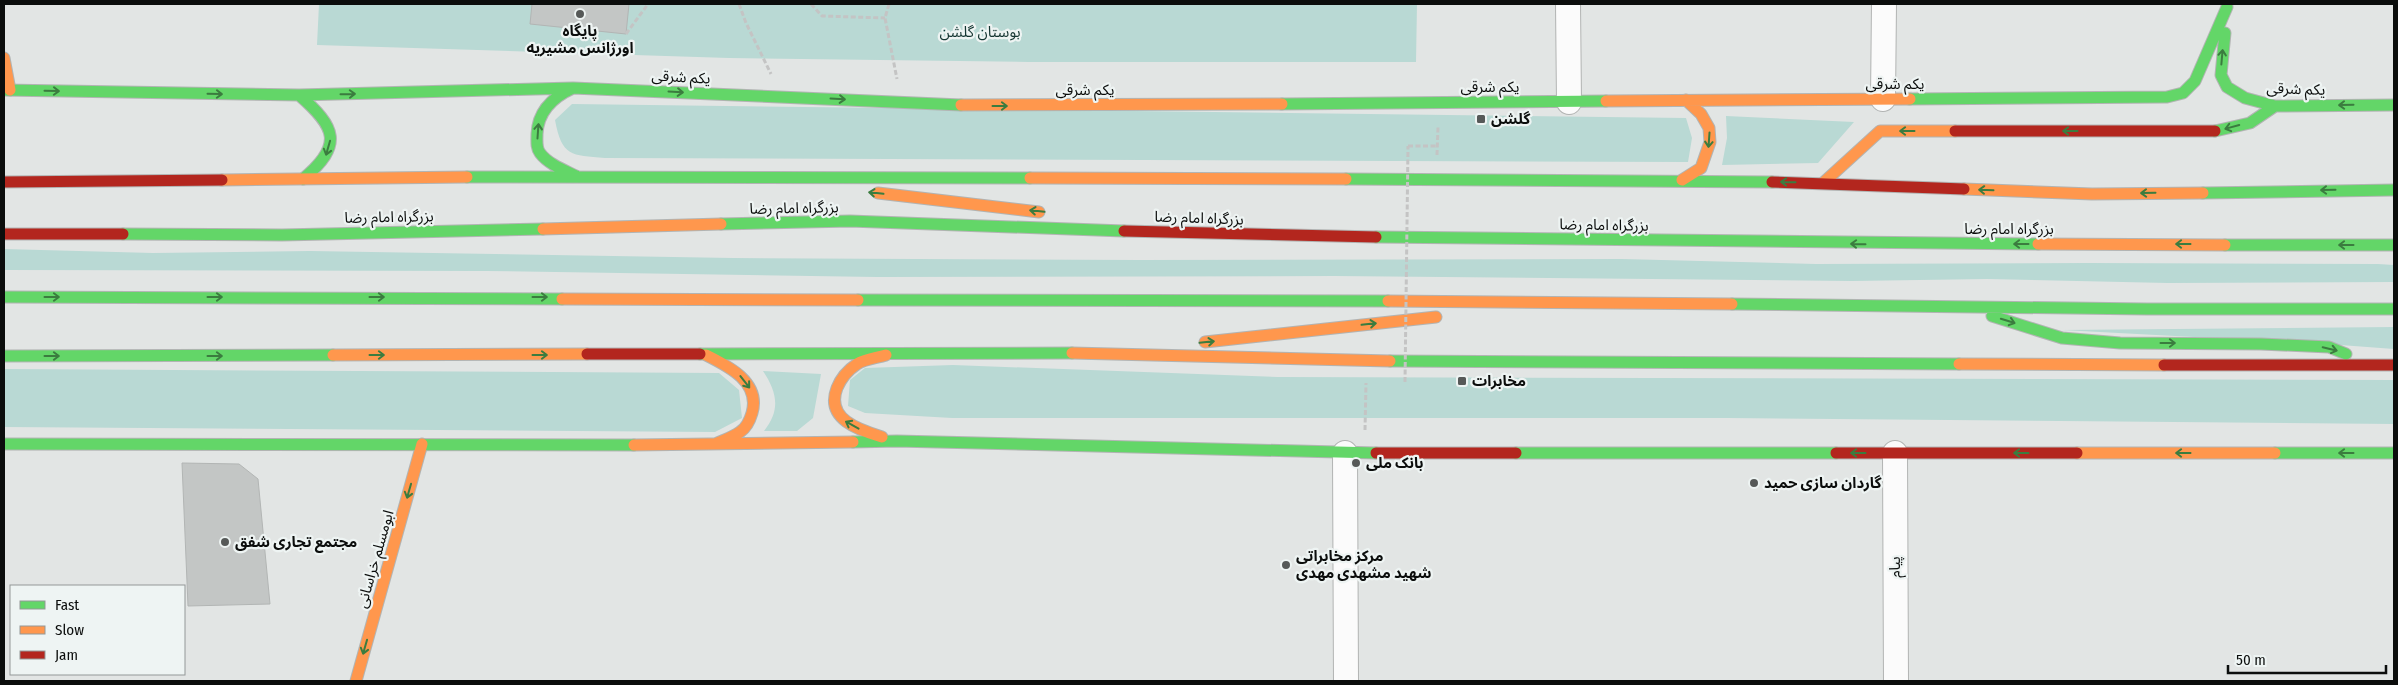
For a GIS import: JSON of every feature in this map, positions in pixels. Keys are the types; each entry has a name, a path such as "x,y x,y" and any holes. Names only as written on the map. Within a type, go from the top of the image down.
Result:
{"main road":[{"name":"یکم شرقی","path":"7,90 299,95 573,88 992,106 2167,97 2183,93 2195,81 2227,6"},
{"name":"یکم شرقی","path":"2227,6 2221,75 2227,87 2236,93 2245,98 2275,106 2394,105"},
{"path":"4,58 7,90"},
{"path":"573,88 557,95 542,112 537,136 538,151 547,161 576,176"},
{"path":"299,95 327,122 330,140 329,152 319,167 303,179"},
{"path":"1682,180 1701,168 1710,142 1709,128 1701,114 1686,100"},
{"path":"1823,183 1880,130 2219,131 2250,122 2275,106"},
{"path":"4,182 576,176 1682,180 1823,183 2092,194 2394,190"},
{"path":"739,177 847,190"},
{"path":"867,192 1054,213"},
{"path":"1094,218 1242,235"},
{"name":"بزرگراه امام رضا","path":"4,234 282,235 850,221 1242,235 1885,244 2394,244"},
{"path":"4,296 1569,302 2147,309 2394,309"},
{"path":"1106,353 1569,302"},
{"path":"1962,306 2062,338 2120,343 2261,344 2329,347 2378,365"},
{"path":"4,356 1106,353 1377,362 2394,365"},
{"path":"891,354 858,364 842,375 835,390 835,405 844,421 862,431 897,441"},
{"path":"706,355 733,368 749,384 754,402 751,419 739,433 713,445"},
{"path":"4,444 713,445 897,441 1355,453 2394,453"},
{"name":"ابومسلم خراسانی","path":"356,681 422,444"}],"street":[{"path":"1568,4 1569,102"},
{"path":"1883,99 1884,4"},
{"path":"1346,681 1355,453"},
{"name":"پیام","path":"1895,453 1896,681"}],"path":[{"path":"626,34 648,4"},
{"path":"739,4 746,24 783,97"},
{"path":"811,4 822,16 884,18"},
{"path":"889,4 884,18 902,102"},
{"path":"1406,382 1408,146 1437,146"},
{"path":"1355,453 1366,383"}],"green space":[{"name":"بوستان گلشن","path":"319,4 1417,4 1416,62 1029,62 729,58 317,45"},
{"path":"572,104 1686,118 1692,138 1688,162 605,158 584,156 570,152 561,141 555,120"},
{"path":"1726,116 1854,122 1818,163 1722,165 1727,138"},
{"path":"4,249 153,253 310,251 733,258 1140,260 1622,259 1816,264 2378,264 2394,265 2394,282 2168,283 1987,279 1852,281 1334,276 877,277 486,271 4,270"},
{"path":"2394,327 2394,349 2062,330"},
{"path":"953,365 1278,377 2394,380 2394,424 1727,418 952,418 865,413 848,406 850,380 865,368"},
{"path":"4,369 719,373 739,390 742,418 715,432 4,427"},
{"path":"763,371 821,374 813,418 797,431 764,431 773,416 775,401 771,386"}],"building":[{"name":"پایگاه اورژانس مشیریه","path":"532,4 629,4 626,34 530,24"},
{"name":"مجتمع تجاری شفق","path":"182,463 239,464 258,479 270,604 188,606"}],"traffic: fast":[{"path":"1910,99 2167,97 2183,93 2195,81 2227,7"},
{"path":"2225,33 2221,75 2227,87 2245,98 2275,106 2394,105"},
{"path":"4,90 299,95 573,88"},
{"path":"576,176 547,160 537,147 540,118 553,100 573,88 961,105"},
{"path":"299,95 321,117 330,136 330,146 325,156 303,179"},
{"path":"1282,104 1606,101"},
{"path":"2215,131 2250,123 2275,106"},
{"path":"467,177 1030,178"},
{"path":"1346,179 1772,182"},
{"path":"2203,193 2394,190"},
{"path":"721,224 850,221 1124,231"},
{"path":"123,234 282,235 543,229"},
{"path":"1376,237 2038,244"},
{"path":"2225,245 2394,245"},
{"path":"4,297 562,299"},
{"path":"858,300 1388,301"},
{"path":"1732,304 2147,309 2394,309"},
{"path":"1992,316 2062,338 2120,343 2261,344 2329,347 2346,354"},
{"path":"700,354 1072,353"},
{"path":"4,356 333,355"},
{"path":"1390,361 1959,364"},
{"path":"853,442 897,441 1376,453"},
{"path":"4,444 634,445"},
{"path":"1516,453 1836,453"},
{"path":"2275,453 2394,453"}],"traffic: slow":[{"path":"4,58 10,90"},
{"path":"1606,101 1910,99"},
{"path":"1682,180 1701,168 1710,142 1709,128 1701,114 1686,100"},
{"path":"961,105 1282,104"},
{"path":"1823,183 1880,131 1955,131"},
{"path":"222,180 467,177"},
{"path":"1030,178 1346,179"},
{"path":"1964,189 2092,194 2203,193"},
{"path":"878,193 1039,212"},
{"path":"543,229 721,224"},
{"path":"2038,244 2225,245"},
{"path":"562,299 858,300"},
{"path":"1388,301 1732,304"},
{"path":"1205,342 1436,317"},
{"path":"1072,353 1390,361"},
{"path":"333,355 587,354"},
{"path":"706,355 724,364 741,377 752,392 754,402 748,424 734,436 715,444"},
{"path":"882,437 854,427 846,422 836,408 835,399 839,384 851,369 864,361 886,355"},
{"path":"1959,364 2164,365"},
{"path":"634,445 853,442"},
{"path":"356,681 422,444"},
{"path":"2077,453 2275,453"}],"traffic: jam":[{"path":"1955,131 2215,131"},
{"path":"4,182 222,180"},
{"path":"1772,182 1964,189"},
{"path":"1124,231 1376,237"},
{"path":"4,234 123,234"},
{"path":"587,354 700,354"},
{"path":"2164,365 2394,365"},
{"path":"1376,453 1516,453"},
{"path":"1836,453 2077,453"}],"place":[{"name":"پایگاه اورژانس مشیریه","path":"580,14"},
{"name":"گلشن","path":"1481,119"},
{"name":"مخابرات","path":"1462,381"},
{"name":"بانک ملی","path":"1356,463"},
{"name":"گاردان سازی حمید","path":"1754,483"},
{"name":"مجتمع تجاری شفق","path":"225,542"},
{"name":"مرکز مخابراتی شهید مشهدی مهدی","path":"1286,565"}]}
